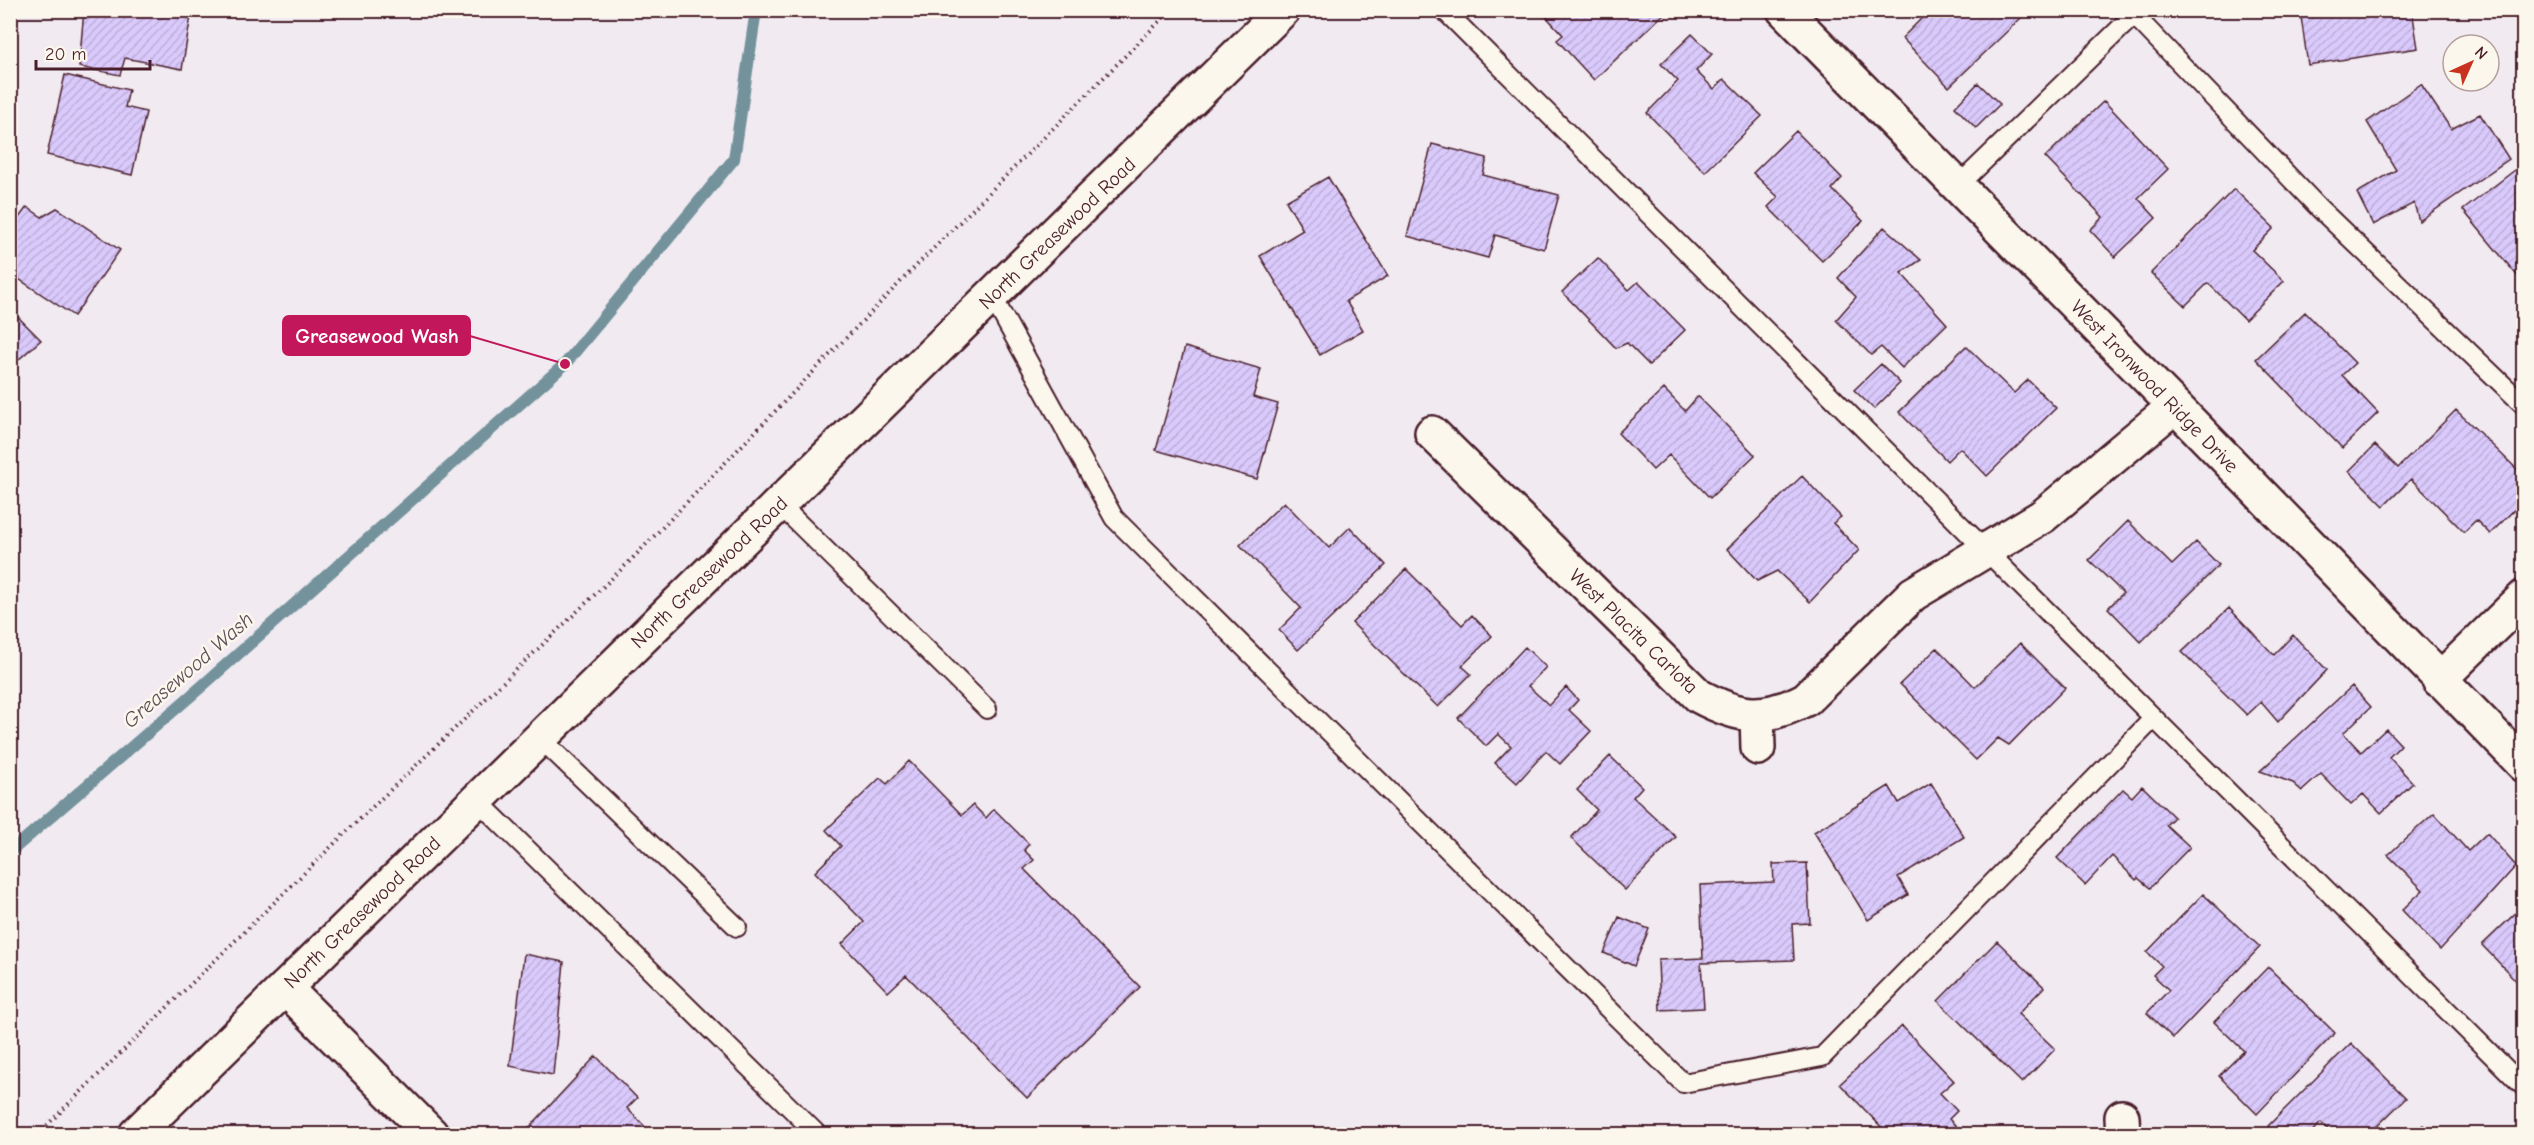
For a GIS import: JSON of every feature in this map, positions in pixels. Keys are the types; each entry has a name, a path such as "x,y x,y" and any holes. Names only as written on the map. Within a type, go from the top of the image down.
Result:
{"street":[{"name":"North Greasewood Road","path":"136,1134 1283,10"},
{"name":"West Ironwood Ridge Drive","path":"1791,13 2523,765"},
{"name":"West Placita Carlota","path":"1432,433 1699,696 1725,709 1745,715 1787,708 1806,699 1913,594 2043,516 2175,406"},
{"path":"2439,680 2523,597"},
{"path":"1756,714 1758,748"},
{"path":"285,988 431,1134"}],"lane":[{"path":"1444,10 2523,1087"},
{"path":"1958,186 2137,13 2319,208 2523,405"},
{"path":"992,296 1114,518 1683,1083 1822,1057 2154,718"},
{"path":"779,504 987,709"},
{"path":"540,738 737,927"},
{"path":"477,800 817,1134"}],"path":[{"path":"38,1134 629,562 904,278 1171,10"}],"building":[{"path":"84,10 192,10 182,69 125,58 120,75 79,67"},
{"path":"1540,10 1664,10 1666,12 1594,80 1557,40 1563,35"},
{"path":"1930,10 2016,10 2022,17 1949,87 1902,38"},
{"path":"2300,10 2412,10 2418,48 2308,65"},
{"path":"1692,34 1712,54 1696,71 1714,89 1724,79 1762,116 1705,172 1647,113 1678,81 1661,64"},
{"path":"65,75 129,90 125,107 146,112 132,175 47,155"},
{"path":"1978,83 2000,104 1976,128 1955,107"},
{"path":"2421,84 2451,129 2480,114 2509,159 2419,221 2414,203 2373,225 2357,193 2396,170 2367,122"},
{"path":"2104,101 2168,169 2138,198 2156,218 2115,257 2090,230 2103,217 2045,157"},
{"path":"1796,131 1842,178 1832,189 1863,221 1822,261 1768,207 1778,197 1753,173"},
{"path":"1432,144 1487,158 1483,175 1559,195 1544,249 1495,235 1488,258 1407,236"},
{"path":"2524,163 2524,284 2463,210"},
{"path":"1328,177 1388,276 1346,301 1363,330 1320,355 1260,256 1303,230 1286,201"},
{"path":"2234,189 2274,228 2252,250 2284,281 2245,320 2208,283 2185,306 2151,273"},
{"path":"27,207 42,217 57,208 120,250 74,316 10,273 10,220 15,223"},
{"path":"1884,227 1921,260 1901,273 1947,324 1902,368 1881,347 1871,355 1836,320 1856,297 1838,278"},
{"path":"1598,258 1629,290 1638,282 1685,330 1649,365 1627,343 1616,348 1562,292"},
{"path":"10,309 41,340 10,367"},
{"path":"2305,312 2355,363 2342,375 2378,413 2342,448 2256,359"},
{"path":"1966,346 2014,393 2028,380 2056,408 1987,476 1960,448 1947,461 1899,412"},
{"path":"1185,347 1261,369 1253,397 1278,404 1257,479 1156,450"},
{"path":"1881,364 1900,383 1874,409 1854,390"},
{"path":"1664,389 1685,411 1698,396 1755,455 1710,498 1669,455 1653,470 1618,433"},
{"path":"2456,410 2524,476 2524,500 2490,534 2476,520 2464,532 2411,479 2384,506 2349,471 2375,445 2398,468"},
{"path":"1802,476 1841,517 1833,523 1859,550 1810,602 1777,571 1757,581 1727,549"},
{"path":"1284,502 1329,548 1350,527 1386,565 1298,650 1279,630 1301,608 1240,545"},
{"path":"2128,521 2172,565 2196,542 2219,565 2141,642 2108,608 2123,593 2089,560"},
{"path":"1406,569 1462,625 1472,615 1492,636 1462,666 1471,674 1438,707 1352,623"},
{"path":"2229,608 2274,655 2293,635 2327,670 2278,722 2261,702 2247,715 2182,652"},
{"path":"2020,643 2065,688 2009,745 1998,738 1976,760 1900,684 1937,648 1975,687"},
{"path":"1525,647 1546,667 1528,686 1549,705 1566,687 1578,700 1569,710 1591,731 1560,764 1546,751 1517,783 1495,763 1511,746 1498,734 1486,746 1458,718"},
{"path":"2352,686 2371,707 2343,733 2361,752 2386,729 2401,745 2389,757 2413,783 2381,813 2363,794 2351,805 2321,774 2302,791 2293,783 2260,771"},
{"path":"1610,756 1642,787 1633,797 1676,837 1625,890 1571,838 1597,810 1577,790"},
{"path":"909,761 962,815 973,805 986,818 994,809 1029,844 1024,850 1034,860 1024,869 1140,987 1027,1098 906,975 888,992 842,944 864,922 815,872 841,846 826,830 880,778 887,784"},
{"path":"1931,783 1964,837 1898,877 1908,895 1868,920 1814,832 1889,786 1899,803"},
{"path":"2142,786 2174,817 2166,825 2190,847 2150,888 2138,878 2136,880 2112,856 2085,885 2057,858 2123,789 2132,797"},
{"path":"2434,813 2468,851 2487,833 2516,866 2440,950 2402,910 2423,890 2388,855"},
{"path":"1807,863 1810,923 1792,924 1794,960 1701,963 1704,1008 1660,1010 1658,960 1703,958 1700,885 1774,882 1773,864"},
{"path":"2203,894 2260,947 2173,1038 2147,1013 2169,990 2153,975 2162,966 2147,952"},
{"path":"2524,905 2524,989 2482,945"},
{"path":"1619,917 1649,929 1634,966 1604,953"},
{"path":"1997,941 2044,987 2018,1014 2055,1049 2022,1083 1938,1001"},
{"path":"524,954 564,962 553,1075 510,1066"},
{"path":"2268,967 2335,1033 2257,1114 2219,1076 2244,1051 2214,1022"},
{"path":"1902,1026 1954,1081 1940,1093 1957,1111 1949,1119 1964,1134 1888,1134 1840,1084"},
{"path":"2351,1043 2406,1098 2369,1134 2333,1134 2321,1123 2309,1134 2276,1134 2268,1126"},
{"path":"596,1056 637,1098 627,1108 652,1134 534,1134 528,1129"},
{"path":"2423,1125 2433,1134 2412,1134"}],"waterway":[{"name":"Greasewood Wash","path":"10,852 201,687 565,364 734,159 756,10"}],"place":[{"name":"Greasewood Wash","path":"565,364"}]}
